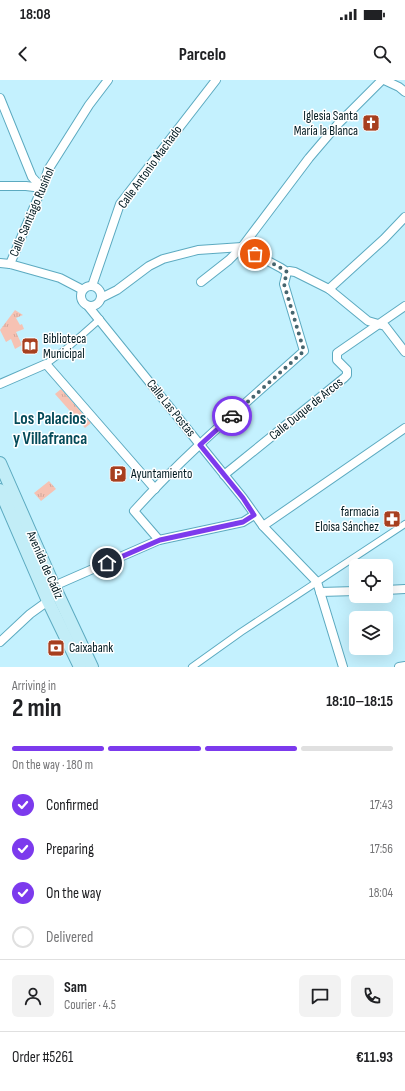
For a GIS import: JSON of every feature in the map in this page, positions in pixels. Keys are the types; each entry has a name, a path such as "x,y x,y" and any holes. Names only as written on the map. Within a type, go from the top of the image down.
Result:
{"main road":[{"name":"Avenida de Cádiz","path":"0,463 54,586 92,667"},
{"name":"Avenida de Cádiz","path":"0,490 48,601 80,667"}],"street":[{"name":"Calle Santiago Rusiñol","path":"10,264 48,170 89,105 108,80"},
{"name":"Calle Antonio Machado","path":"92,286 120,204 216,80"},
{"path":"201,282 229,260 242,247 309,158 338,124 383,80 399,87 405,92"},
{"path":"0,98 32,177 42,188"},
{"path":"0,186 26,186 42,188"},
{"path":"329,289 384,239 405,217"},
{"path":"101,298 100,291 96,287 92,286 83,290 81,299 88,306 96,305 101,298 117,290 149,266 163,259 198,250 242,247 287,272 295,272 329,289 368,320 385,326 405,352"},
{"path":"0,263 10,264 60,278 83,290"},
{"path":"160,540 134,511 200,445 304,351 284,284 287,272"},
{"name":"Calle Las Postas","path":"88,306 243,498 263,526 317,582"},
{"path":"378,324 405,306"},
{"path":"0,384 46,364 66,349 100,319"},
{"name":"Calle Duque de Arcos","path":"224,475 344,378 347,375 347,370 337,360 337,353 378,324"},
{"path":"46,364 155,489"},
{"path":"263,526 405,428"},
{"path":"0,642 30,614 48,601 54,586 160,540 243,522 254,515"},
{"path":"192,667 241,632 405,524"},
{"path":"317,582 343,667"},
{"path":"393,590 405,589"},
{"path":"320,592 349,591"},
{"path":"398,667 405,666"}],"green space":[{"path":"15,310 23,315 16,318 20,325 22,324 24,329 16,332 22,345 15,349 11,339 6,342 0,330"},
{"path":"61,389 91,423 85,428 55,394"},
{"path":"49,481 56,489 41,501 34,493"}],"way so far":[{"path":"232,416 304,351 284,284 287,272 255,254"}],"place":[{"name":"Iglesia Santa María la Blanca","path":"371,123"},
{"name":"Biblioteca Municipal","path":"30,346"},
{"name":"Ayuntamiento","path":"118,474"},
{"name":"farmacia Eloisa Sánchez","path":"392,519"},
{"name":"Caixabank","path":"56,648"}],"district":[{"name":"Los Palacios y Villafranca","path":"50,429"}],"route":[{"path":"107,563 160,540 243,522 254,515 243,498 200,445 232,416"}]}
